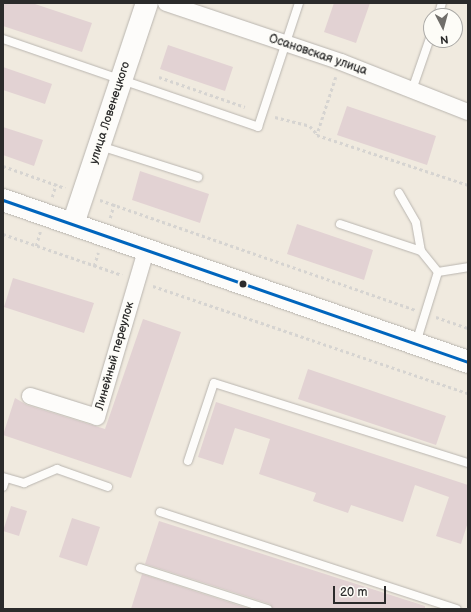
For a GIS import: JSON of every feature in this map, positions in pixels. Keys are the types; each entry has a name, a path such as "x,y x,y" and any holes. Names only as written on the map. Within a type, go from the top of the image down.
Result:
{"main road":[{"name":"улица Ловенецкого","path":"73,224 146,3"},
{"path":"3,200 468,362"}],"street":[{"name":"Осановская улица","path":"166,3 341,62 468,112"},
{"name":"Линейный переулок","path":"30,396 97,417 146,250"}],"lane":[{"path":"3,39 258,127 299,3"},
{"path":"412,90 427,48"},
{"path":"99,146 198,177"},
{"path":"399,193 416,223 421,251 438,272"},
{"path":"340,224 421,251"},
{"path":"438,272 468,267"},
{"path":"416,344 438,272"},
{"path":"188,461 214,383 468,464"},
{"path":"3,487 4,478 24,484 57,469 108,487"},
{"path":"160,512 457,609"},
{"path":"140,568 268,609"}],"path":[{"path":"317,135 341,62"},
{"path":"155,76 262,114 310,126 317,135 468,185"},
{"path":"3,166 468,328"},
{"path":"3,234 468,393"}],"building":[{"path":"3,3 32,3 92,23 82,52 3,26"},
{"path":"334,3 370,3 356,43 324,32"},
{"path":"168,45 233,67 225,91 160,69"},
{"path":"3,67 52,84 45,104 3,90"},
{"path":"347,106 436,136 427,165 337,135"},
{"path":"3,127 43,140 34,166 3,155"},
{"path":"140,171 209,194 200,223 132,200"},
{"path":"297,224 373,250 364,280 287,254"},
{"path":"13,278 94,303 84,333 4,307"},
{"path":"143,319 181,332 131,478 3,435 15,398 27,405 105,429"},
{"path":"308,369 446,416 436,445 298,399"},
{"path":"216,402 468,485 468,522 461,544 436,536 449,497 415,485 403,522 351,505 348,513 313,501 316,493 259,474 270,439 235,428 223,465 198,457"},
{"path":"11,506 27,511 19,536 3,531"},
{"path":"72,518 100,527 87,566 59,557"},
{"path":"159,521 425,606 425,609 273,609 270,604 145,564"},
{"path":"142,574 250,609 131,609"}],"transit line":[{"path":"3,200 468,362"}]}
